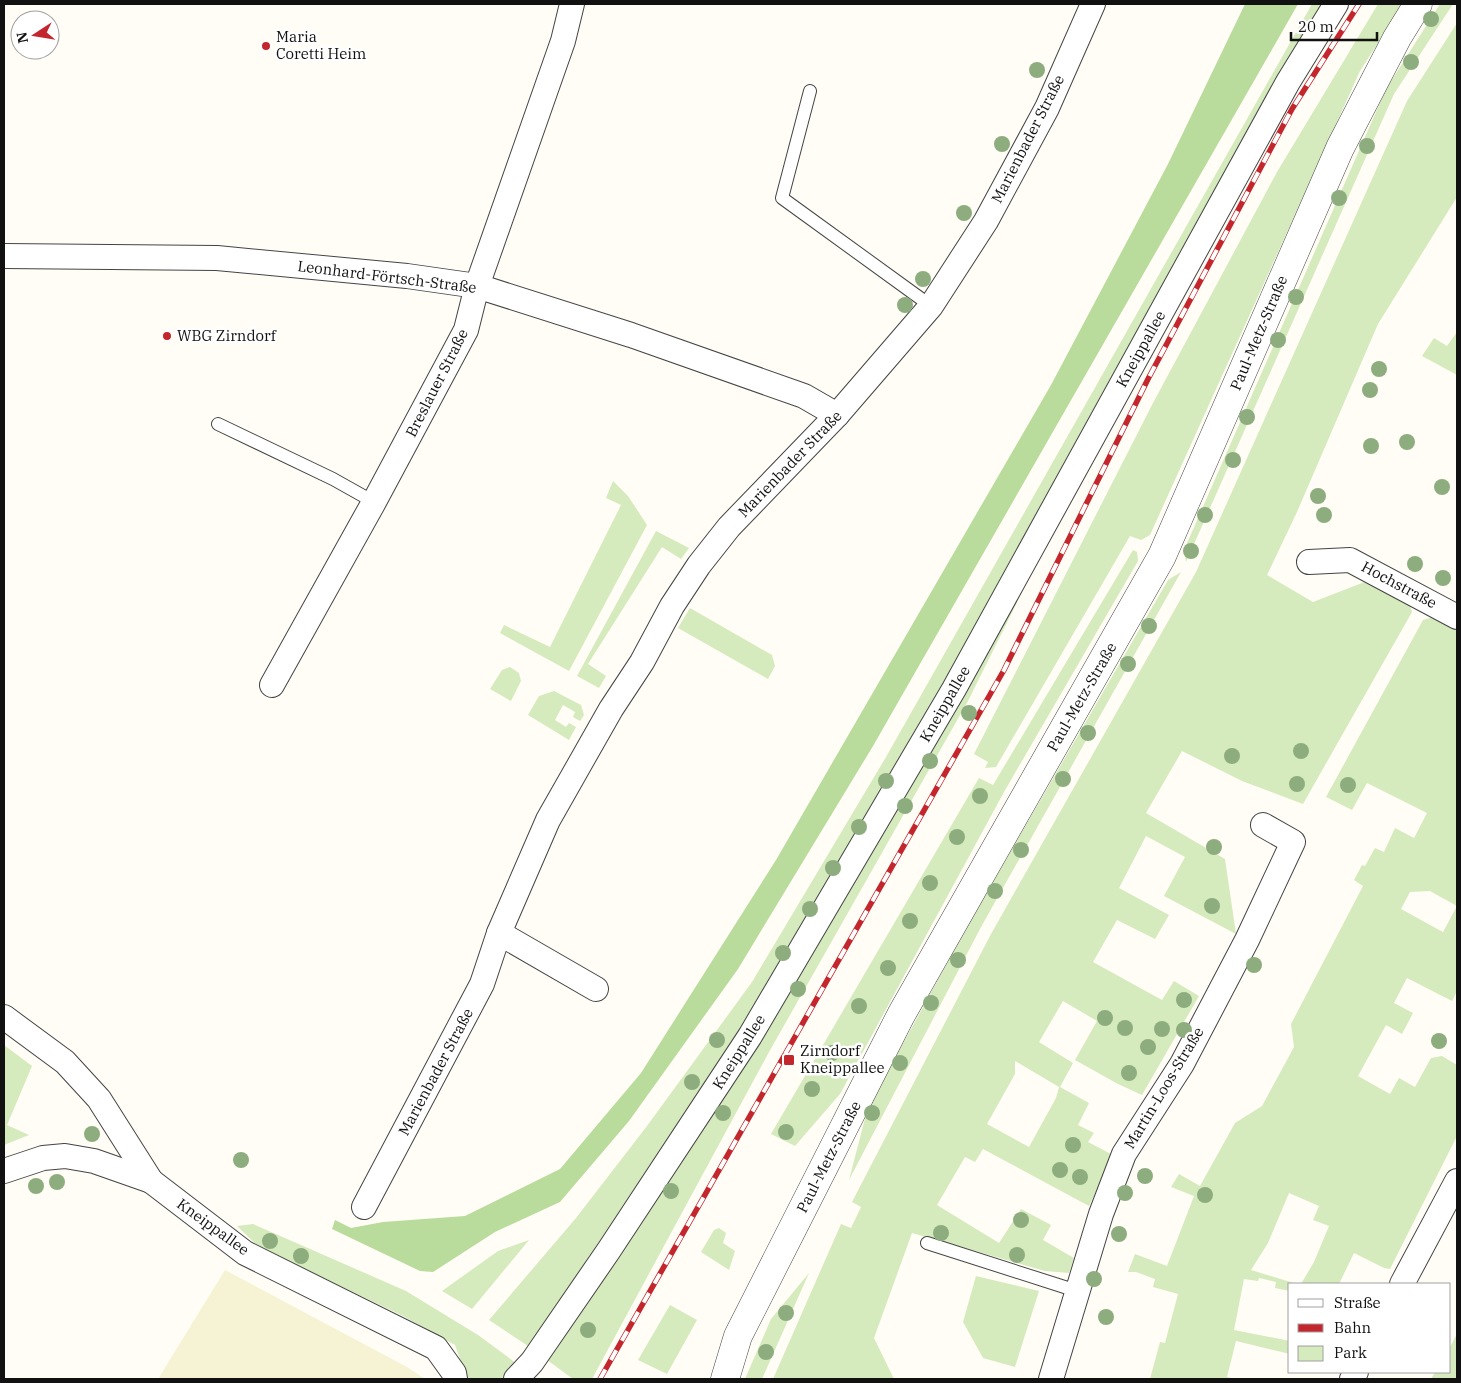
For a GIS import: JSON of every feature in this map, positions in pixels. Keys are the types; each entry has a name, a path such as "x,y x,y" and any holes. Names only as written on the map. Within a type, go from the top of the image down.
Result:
{"street":[{"name":"Breslauer Straße","path":"272,684 374,502 466,330 477,286 563,41 572,4"},
{"name":"Marienbader Straße","path":"364,1207 482,984 499,933 548,820 611,710 642,662 672,606 699,565 729,527 837,415 931,306 986,221 1042,116 1093,4"},
{"name":"Kneippallee","path":"516,1379 532,1362 610,1250 755,1028 954,689 1288,82 1336,4"},
{"name":"Paul-Metz-Straße","path":"725,1379 738,1336 901,1015 1162,556 1340,148 1397,38 1418,4"},
{"name":"Leonhard-Förtsch-Straße","path":"4,256 217,258 407,276 477,286 630,335 804,396 837,415"},
{"name":"Hochstraße","path":"1309,562 1350,560 1457,617"},
{"name":"Martin-Loos-Straße","path":"1051,1379 1101,1214 1124,1154 1182,1064 1247,940 1293,842 1262,825"},
{"path":"499,933 596,989"},
{"path":"4,1017 64,1062 99,1099 152,1182"},
{"name":"Kneippallee","path":"4,1171 43,1158 65,1156 94,1161 152,1182 245,1253 436,1348 454,1373 455,1379"},
{"path":"1403,1283 1457,1181"}],"lane":[{"path":"810,91 782,198 931,306"},
{"path":"218,424 333,479 374,502"},
{"path":"928,1243 1077,1291"}],"shaded area":[{"path":"225,1270 407,1367 425,1379 158,1379"}],"green space":[{"path":"1245,4 1298,4 873,746 738,969 629,1121 560,1202 495,1232 433,1272 420,1271 332,1229 335,1220 351,1228 383,1222 465,1216 560,1169 641,1073 776,860 1051,385 1168,164"},
{"path":"1312,4 1330,4 950,682 745,1033 531,1348 489,1320 576,1218 647,1126 752,982 886,757"},
{"path":"1378,4 1403,4 1360,71 1150,535 1141,540 1130,536 996,767 985,768 988,762 974,754 1153,403 1277,172"},
{"path":"1440,4 1453,4 1394,94 1186,562 1184,550 1386,89"},
{"path":"1457,23 1457,197 1378,324 1297,512 1267,575 1313,602 1367,581 1410,605 1412,612 1303,804 1242,781 1182,751 1146,813 1225,859 1236,934 1164,896 1185,857 1146,836 1119,888 1169,915 1155,939 1117,920 1093,962 1162,1000 1174,981 1199,996 1142,1095 1075,1060 1097,1021 1063,1001 1039,1042 1073,1063 1060,1087 1089,1103 1078,1125 1094,1133 1088,1142 1113,1155 1089,1206 983,1149 975,1162 965,1157 937,1205 999,1243 1021,1209 1051,1225 1043,1240 1074,1258 1069,1273 1045,1271 912,1233 874,1338 894,1379 773,1379 841,1224 851,1228 861,1207 852,1202 991,934 1196,572 1407,101","holes":["1015,1061 1059,1087 1056,1098 1029,1147 987,1124 1015,1074"]},
{"path":"1293,91 1094,448 968,701 769,1052 592,1379 573,1379 543,1357 754,1042"},
{"path":"1457,332 1457,375 1422,356 1434,338 1447,346"},
{"path":"613,481 628,496 647,525 569,671 500,633 504,625 550,647 621,505 606,498"},
{"path":"656,531 689,548 681,559 662,547 588,664 606,676 599,688 577,676"},
{"path":"1133,550 1137,552 1138,561 1004,792 840,1094 795,1146 771,1134 979,778 993,785"},
{"path":"1181,572 981,927 849,1180 868,1107 971,920 1168,580"},
{"path":"690,608 772,655 775,666 768,679 678,628"},
{"path":"1433,617 1457,631 1457,906 1457,991 1452,1001 1407,978 1394,1003 1413,1013 1402,1034 1386,1025 1358,1076 1390,1094 1399,1078 1415,1087 1431,1058 1442,1056 1457,1065 1457,1136 1390,1269 1384,1268 1354,1253 1339,1283 1302,1283 1314,1262 1329,1226 1313,1220 1319,1206 1289,1193 1268,1243 1251,1270 1294,1283 1288,1283 1288,1291 1275,1288 1276,1282 1259,1278 1258,1281 1244,1279 1234,1330 1288,1341 1288,1354 1236,1341 1227,1377 1235,1379 1150,1379 1160,1342 1165,1343 1178,1294 1153,1287 1155,1279 1136,1272 1128,1272 1135,1254 1167,1266 1194,1196 1171,1187 1179,1174 1200,1186 1235,1123 1262,1106 1294,1047 1291,1024 1363,886 1354,880 1362,865 1365,866 1375,848 1384,852 1395,828 1414,838 1427,813 1367,783 1352,810 1326,797 1423,620","holes":["1430,891 1457,906 1443,932 1401,909 1410,892"]},
{"path":"510,667 519,673 521,681 511,701 490,689 502,670"},
{"path":"554,691 581,705 584,715 580,721 573,717 575,712 563,705 555,720 566,727 569,723 576,727 569,740 528,715 539,696"},
{"path":"4,1045 32,1066 7,1125 29,1135 4,1145"},
{"path":"253,1224 406,1291 478,1335 520,1366 504,1379 467,1379 455,1345 403,1316 259,1247 237,1226"},
{"path":"719,1228 726,1233 723,1243 735,1251 729,1270 701,1252 714,1230"},
{"path":"529,1240 472,1309 442,1291 498,1251"},
{"path":"809,1273 762,1379 745,1379 771,1319"},
{"path":"976,1276 1039,1291 1015,1367 983,1358 963,1322"},
{"path":"670,1305 697,1320 667,1374 638,1360"},
{"path":"1457,1334 1457,1379 1431,1379 1434,1373 1451,1373 1451,1345"}],"railway":[{"path":"600,1379 1004,670 1148,379 1292,109 1359,4"}],"place":[{"name":"Maria Coretti Heim","path":"266,46"},
{"name":"WBG Zirndorf","path":"167,336"},
{"name":"Zirndorf Kneippallee","path":"789,1060"}]}
